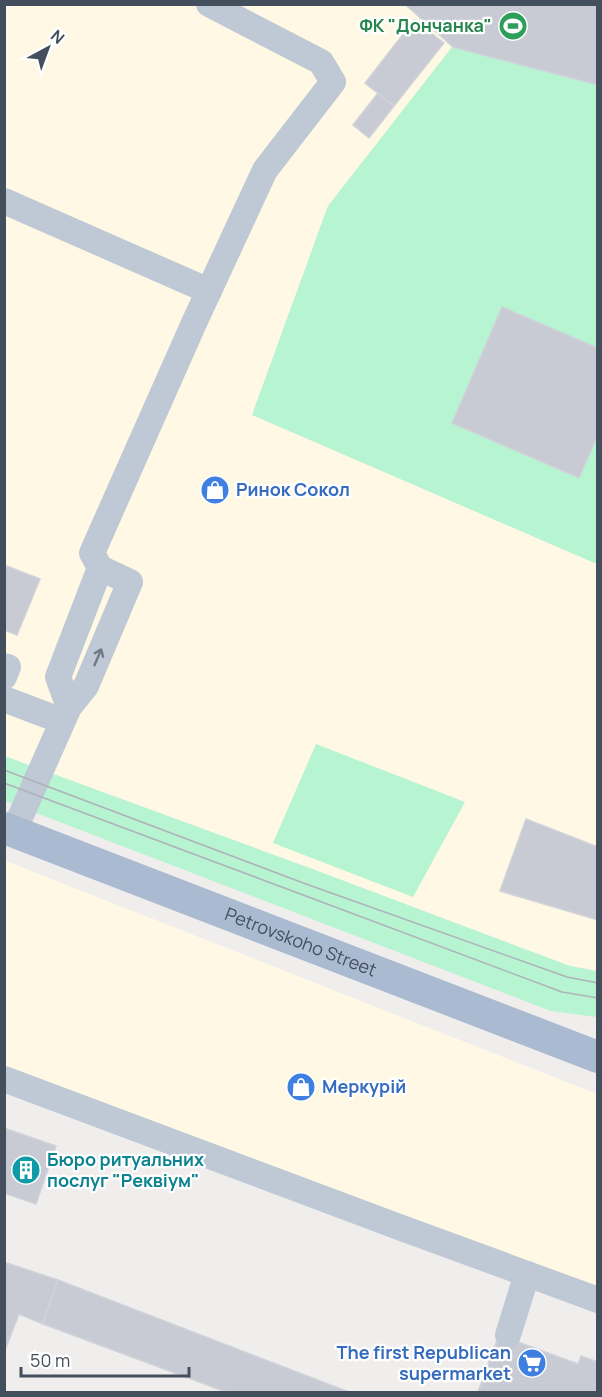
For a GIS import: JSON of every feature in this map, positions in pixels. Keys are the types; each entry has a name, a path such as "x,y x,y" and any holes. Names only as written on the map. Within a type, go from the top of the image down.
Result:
{"main road":[{"name":"Petrovskoho Street","path":"9,830 597,1057"}],"street":[{"path":"9,830 65,714 86,686 130,582 100,568 92,553 265,170 333,82 321,62 209,4"},
{"path":"4,201 209,291"},
{"path":"4,666 8,667 4,677"},
{"path":"4,699 65,714"},
{"path":"4,1079 597,1299"},
{"path":"508,1335 527,1274"}],"shaded area":[{"name":"Ринок Сокол","path":"4,5 405,5 453,47 328,206 252,415 597,564 597,971 570,966 5,756"},
{"name":"Меркурій","path":"6,861 597,1094 597,1300 5,1079 4,865"}],"green space":[{"path":"405,5 597,5 597,564 252,415 328,206 452,47"},
{"path":"316,744 465,802 413,897 273,843"},
{"path":"4,756 570,966 597,971 597,1017 551,1011 5,801"}],"building":[{"name":"ФК \"Дончанка\"","path":"405,4 598,4 598,85 453,47"},
{"path":"414,20 444,43 394,106 365,83"},
{"path":"378,93 394,106 369,138 353,125"},
{"path":"502,307 598,348 598,435 579,478 452,423"},
{"path":"4,565 40,579 17,635 4,630"},
{"path":"526,819 598,847 598,920 500,891"},
{"name":"Бюро ритуальних послуг \"Реквіум\"","path":"4,1128 56,1146 36,1204 4,1193"},
{"path":"4,1262 58,1280 43,1324 19,1314 4,1353"},
{"path":"58,1280 349,1392 226,1392 43,1324"},
{"name":"The first Republican supermarket","path":"499,1335 578,1364 581,1356 598,1362 598,1392 478,1392"}],"tram line":[{"path":"4,770 306,884 567,977 598,983"},
{"path":"4,783 562,992 598,998"}],"place":[{"name":"ФК \"Дончанка\"","path":"513,26"},
{"name":"Ринок Сокол","path":"215,490"},
{"name":"Меркурій","path":"301,1087"},
{"name":"Бюро ритуальних послуг \"Реквіум\"","path":"26,1170"},
{"name":"The first Republican supermarket","path":"532,1363"}]}
